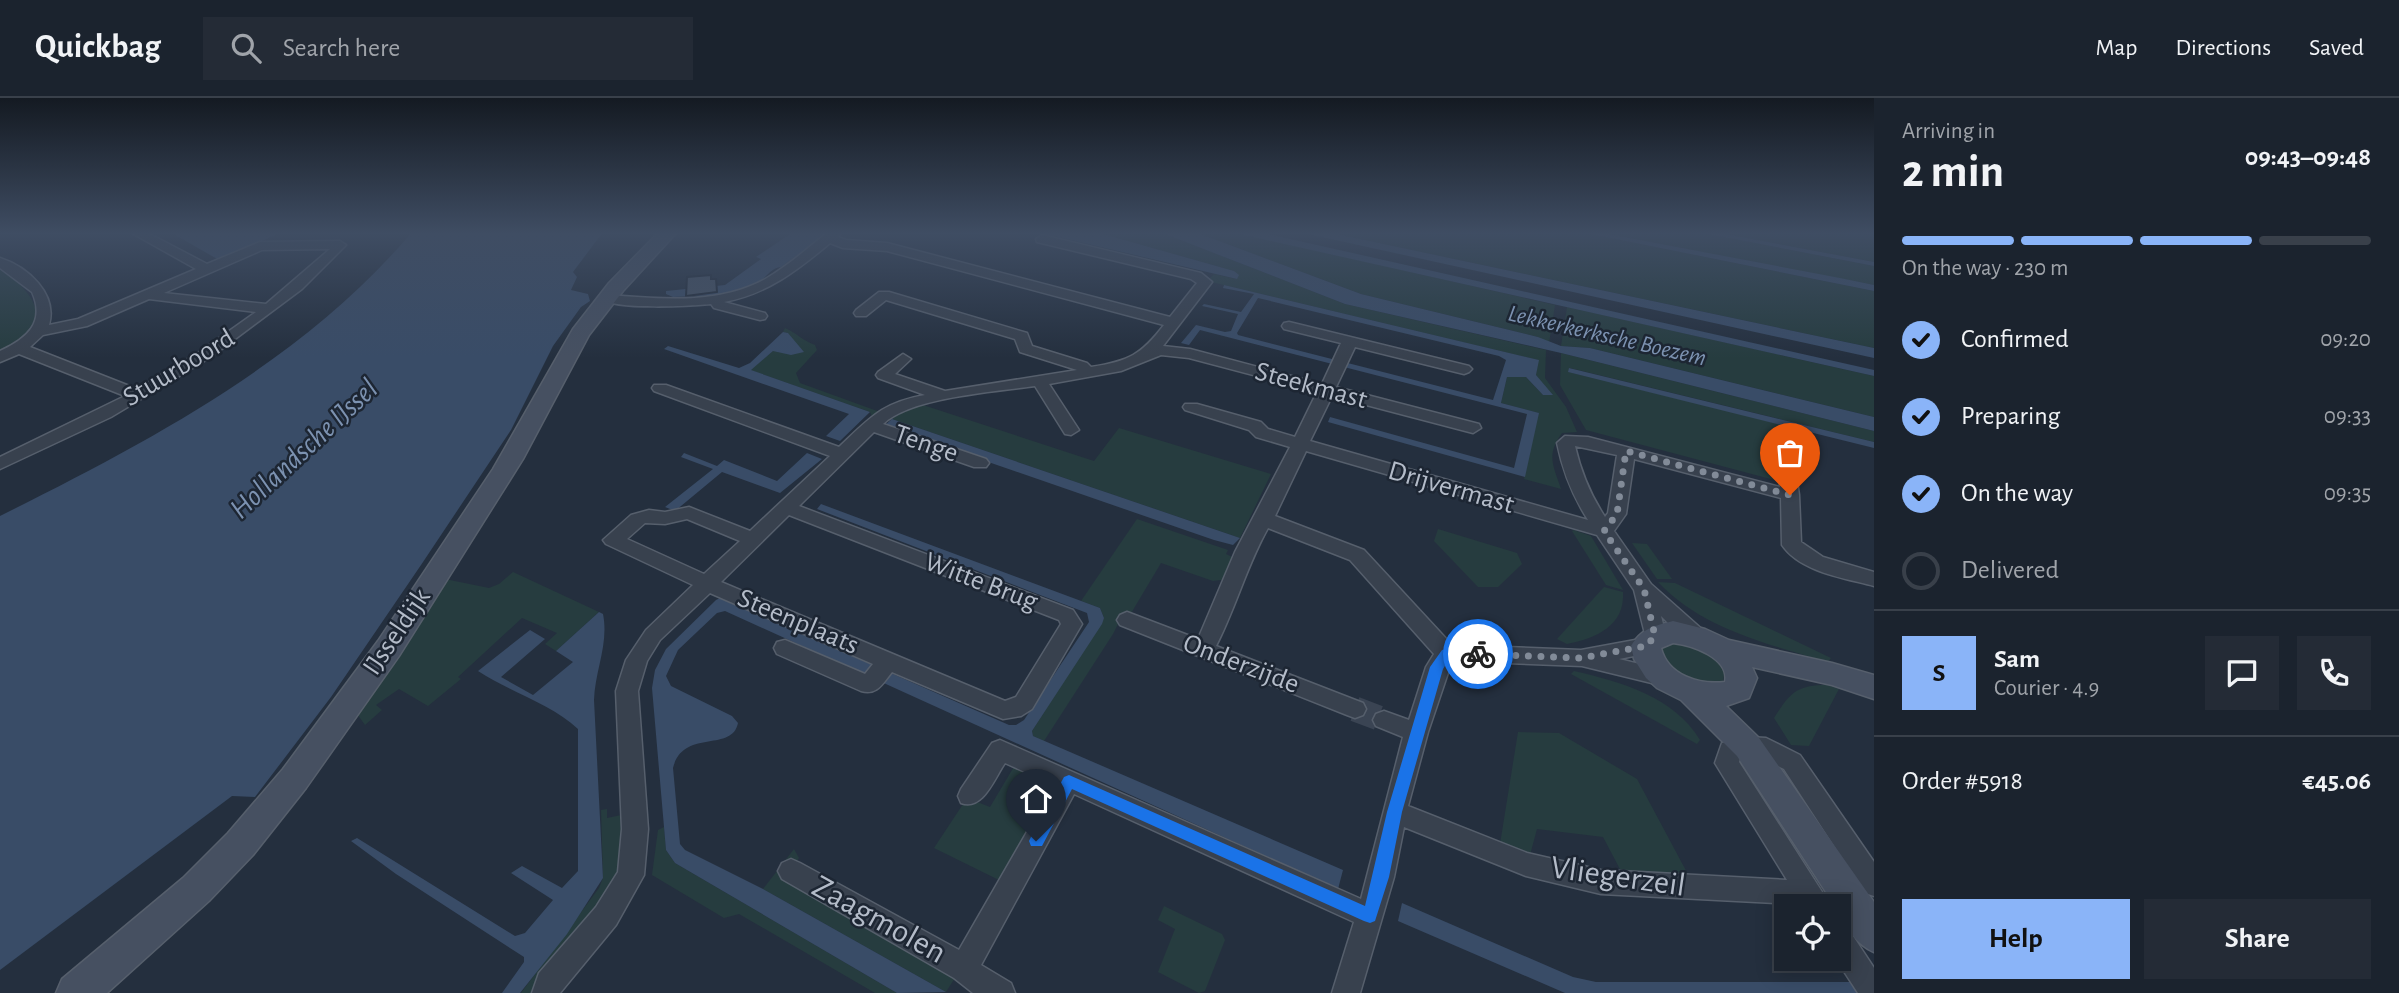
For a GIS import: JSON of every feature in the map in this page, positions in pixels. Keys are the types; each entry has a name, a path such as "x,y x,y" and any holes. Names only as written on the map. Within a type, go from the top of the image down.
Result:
{"street":[{"path":"17,274 36,287 42,297 46,315 40,331"},
{"path":"0,357 18,348 40,331 82,323 196,274"},
{"name":"Stuurboord","path":"0,464 137,395 219,345 312,274"},
{"name":"IJsseldijk","path":"76,993 124,956 199,887 261,822 297,776 338,721 520,447 568,351 588,321 629,274"},
{"path":"609,299 715,298 749,291 781,274"},
{"path":"988,274 1175,323"},
{"path":"545,993 549,983 606,916 631,875 635,829 627,691 637,660 653,635 886,412 907,403 943,396 1116,368 1150,353 1204,285 1204,280 1191,274"},
{"path":"147,295 269,309"},
{"path":"861,313 884,295 1021,336 1025,349 1082,366 1087,373"},
{"path":"715,298 719,305 760,316"},
{"path":"1289,326 1464,369"},
{"path":"1205,649 1245,552 1264,519 1350,341"},
{"path":"18,348 137,395"},
{"name":"Steekmast","path":"1150,353 1161,350 1191,354 1473,428"},
{"path":"903,359 884,375 943,396"},
{"path":"1039,380 1071,430"},
{"path":"660,388 842,454"},
{"name":"Drijvermast","path":"1191,407 1255,426 1262,433 1298,444 1604,531"},
{"name":"Tenge","path":"872,426 980,463"},
{"path":"1748,747 1737,686 1736,663 1644,589 1583,498 1571,468 1566,443 1571,440 1588,442 1790,487"},
{"path":"1785,443 1792,545 1816,562 1874,579"},
{"path":"1604,531 1617,514 1626,451"},
{"name":"Witte Brug","path":"787,508 1066,615 1072,624 1024,703 1013,710"},
{"name":"Steenplaats","path":"754,539 689,513 665,518 649,516 638,519 613,540 708,584 878,677"},
{"path":"1264,519 1357,555 1446,653 1581,658 1713,696 1737,686 1811,669"},
{"path":"1644,589 1653,666 1680,685 1748,747 1874,934"},
{"name":"Onderzijde","path":"1127,620 1355,709"},
{"path":"1581,658 1651,641 1673,632 1874,687"},
{"name":"Steenplaats","path":"785,648 878,677 1003,710 1013,710"},
{"path":"1346,993 1381,877 1394,812 1416,732 1437,667 1446,653"},
{"path":"1384,720 1416,732"},
{"path":"1810,894 1727,763 1730,750 1766,748 1792,762 1874,884"},
{"path":"970,796 1000,750 1370,916"},
{"path":"964,968 1069,781"},
{"name":"Vliegerzeil","path":"1394,812 1526,864 1601,882 1774,897"},
{"name":"Zaagmolen","path":"791,871 964,968 977,980 1001,993"},
{"path":"1851,958 1874,993"}],"green space":[{"path":"0,274 7,274 24,289 35,307 37,316 35,326 28,336 0,355"},
{"path":"1214,274 1236,279 1235,274 1267,274 1345,304 1546,350 1545,378 1566,407 1577,432 1562,433 1554,448 1552,460 1561,489 1524,479 1538,413 1501,403 1507,377 1526,377 1543,395 1536,375 1538,360 1207,281"},
{"path":"1307,274 1419,274 1555,305 1549,343 1538,337 1361,294"},
{"path":"1524,274 1788,274 1874,291 1874,348"},
{"path":"1816,274 1874,274 1874,285"},
{"path":"1567,307 1874,376 1874,417 1590,348 1561,346"},
{"path":"785,328 815,345 817,350 796,373 800,383 880,412 873,418 870,412 750,370 773,351 795,343 788,333 783,332"},
{"path":"1561,353 1874,431 1874,442 1570,368 1569,372 1789,426 1786,483 1586,430 1560,385"},
{"path":"923,405 1094,461 1119,428 1271,474 1240,538 892,419 905,410"},
{"path":"1137,519 1228,550 1226,554 1234,558 1229,579 1213,581 1161,563 1130,615 1124,612 1113,634 1044,741 1033,736 1032,731 1104,618 1100,608 1081,601"},
{"path":"1438,529 1517,553 1522,564 1498,587 1478,587 1434,541"},
{"path":"1572,531 1591,536 1623,590 1606,585"},
{"path":"1632,543 1647,544 1672,579 1657,579"},
{"path":"513,572 599,612 556,651 545,644 557,633 522,618 458,677 461,679 428,706 399,689 376,705 382,710 365,725 355,711 445,579 489,588 499,584"},
{"path":"1658,582 1675,583 1831,658 1828,662 1737,633 1695,612"},
{"path":"1604,587 1623,592 1619,614 1614,622 1598,634 1578,641 1567,644 1557,639"},
{"path":"1670,643 1694,647 1708,653 1725,670 1723,681 1715,684 1699,683 1664,663 1661,650"},
{"path":"1574,671 1627,686 1661,702 1676,712 1700,740 1697,744 1571,674"},
{"path":"1827,685 1839,689 1809,746 1791,745 1774,718 1795,692 1808,687"},
{"path":"1518,732 1559,733 1637,779 1691,880 1622,873 1603,837 1537,829 1530,855 1500,844"},
{"path":"1015,765 1041,778 1016,819 1034,829 1005,883 934,848 967,798 990,807"},
{"path":"607,809 607,818 626,814 620,877 532,993 521,993 599,888 603,878 601,810"},
{"path":"664,827 666,850 675,863 897,993 875,993 739,914 724,918 652,875 658,830"},
{"path":"794,849 799,858 785,877 958,973 946,992 763,889"},
{"path":"1164,906 1222,934 1225,940 1205,991 1199,993 1158,972 1175,929 1158,920"}],"water":[{"name":"Hollandsche IJssel","path":"373,274 574,274 577,277 571,290 588,294 590,301 581,307 553,346 511,430 421,565 331,697 255,797 232,796 0,970 0,516 111,459 221,395 273,359"},
{"path":"741,274 768,274 760,282 726,293 673,297 666,294 666,291 725,285"},
{"path":"1215,274 1237,274 1237,279"},
{"path":"1267,274 1307,274 1361,294 1538,337 1561,346 1590,348 1874,417 1874,431 1561,353 1345,304"},
{"path":"1417,274 1445,274 1874,370 1874,376"},
{"path":"1490,274 1524,274 1874,348 1874,358"},
{"path":"1788,274 1818,274 1840,278 1874,285 1874,291"},
{"path":"1224,285 1539,360 1536,375 1553,395 1543,395 1526,377 1507,377 1501,403 1539,413 1525,477 1328,422 1330,417 1514,468 1527,414 1200,330 1189,345 1181,343 1196,325 1231,331 1238,314 1202,306 1204,304 1241,312 1254,294 1223,288","holes":["1258,298 1499,356 1506,360 1493,400 1237,333"]},
{"path":"783,332 788,333 804,352 791,355 773,351 751,370 870,412 840,441 826,436 849,414 664,349 668,346 739,368 750,363"},
{"path":"1569,368 1874,442 1874,448 1568,372"},
{"path":"892,419 1240,538 1233,545 1214,540 884,426"},
{"path":"684,453 717,466 724,460 777,481 807,453 822,459 780,493 722,472 675,511 665,507 713,469 681,457"},
{"path":"821,504 1100,608 1104,618 1102,624 1032,731 1033,736 1343,870 1338,889 725,611 717,613 678,650 666,676 671,686 732,716 738,723 734,732 727,737 696,744 678,756 673,768 680,844 685,850 763,889 946,992 897,993 675,863 666,850 652,688 655,670 666,649 716,600 720,598 1009,725 1016,725 1024,720 1089,622 1087,613 817,509"},
{"path":"599,612 603,614 604,636 594,700 603,878 567,934 520,993 502,993 524,962 524,957 396,874 351,841 357,838 515,936 525,933 553,900 511,873 522,866 562,888 578,871 578,729 556,712 478,671 530,630 545,639 501,677 533,695 573,662 556,651"},
{"path":"1402,903 1573,977 1596,982 1850,982 1857,993 1565,993 1398,921"}],"building":[{"path":"711,275 711,279 716,279 717,292 686,296 687,277"}],"tunnel":[{"path":"1355,709 1384,720"}],"way so far":[{"path":"1478,654 1581,658 1646,646 1655,636 1644,589 1604,531 1617,514 1626,451 1790,495"}],"route":[{"path":"1036,841 1069,781 1370,916 1394,812 1437,667 1446,653 1478,654"}],"water label":[{"name":"Lekkerkerksche Boezem","path":"1607,336"}]}
